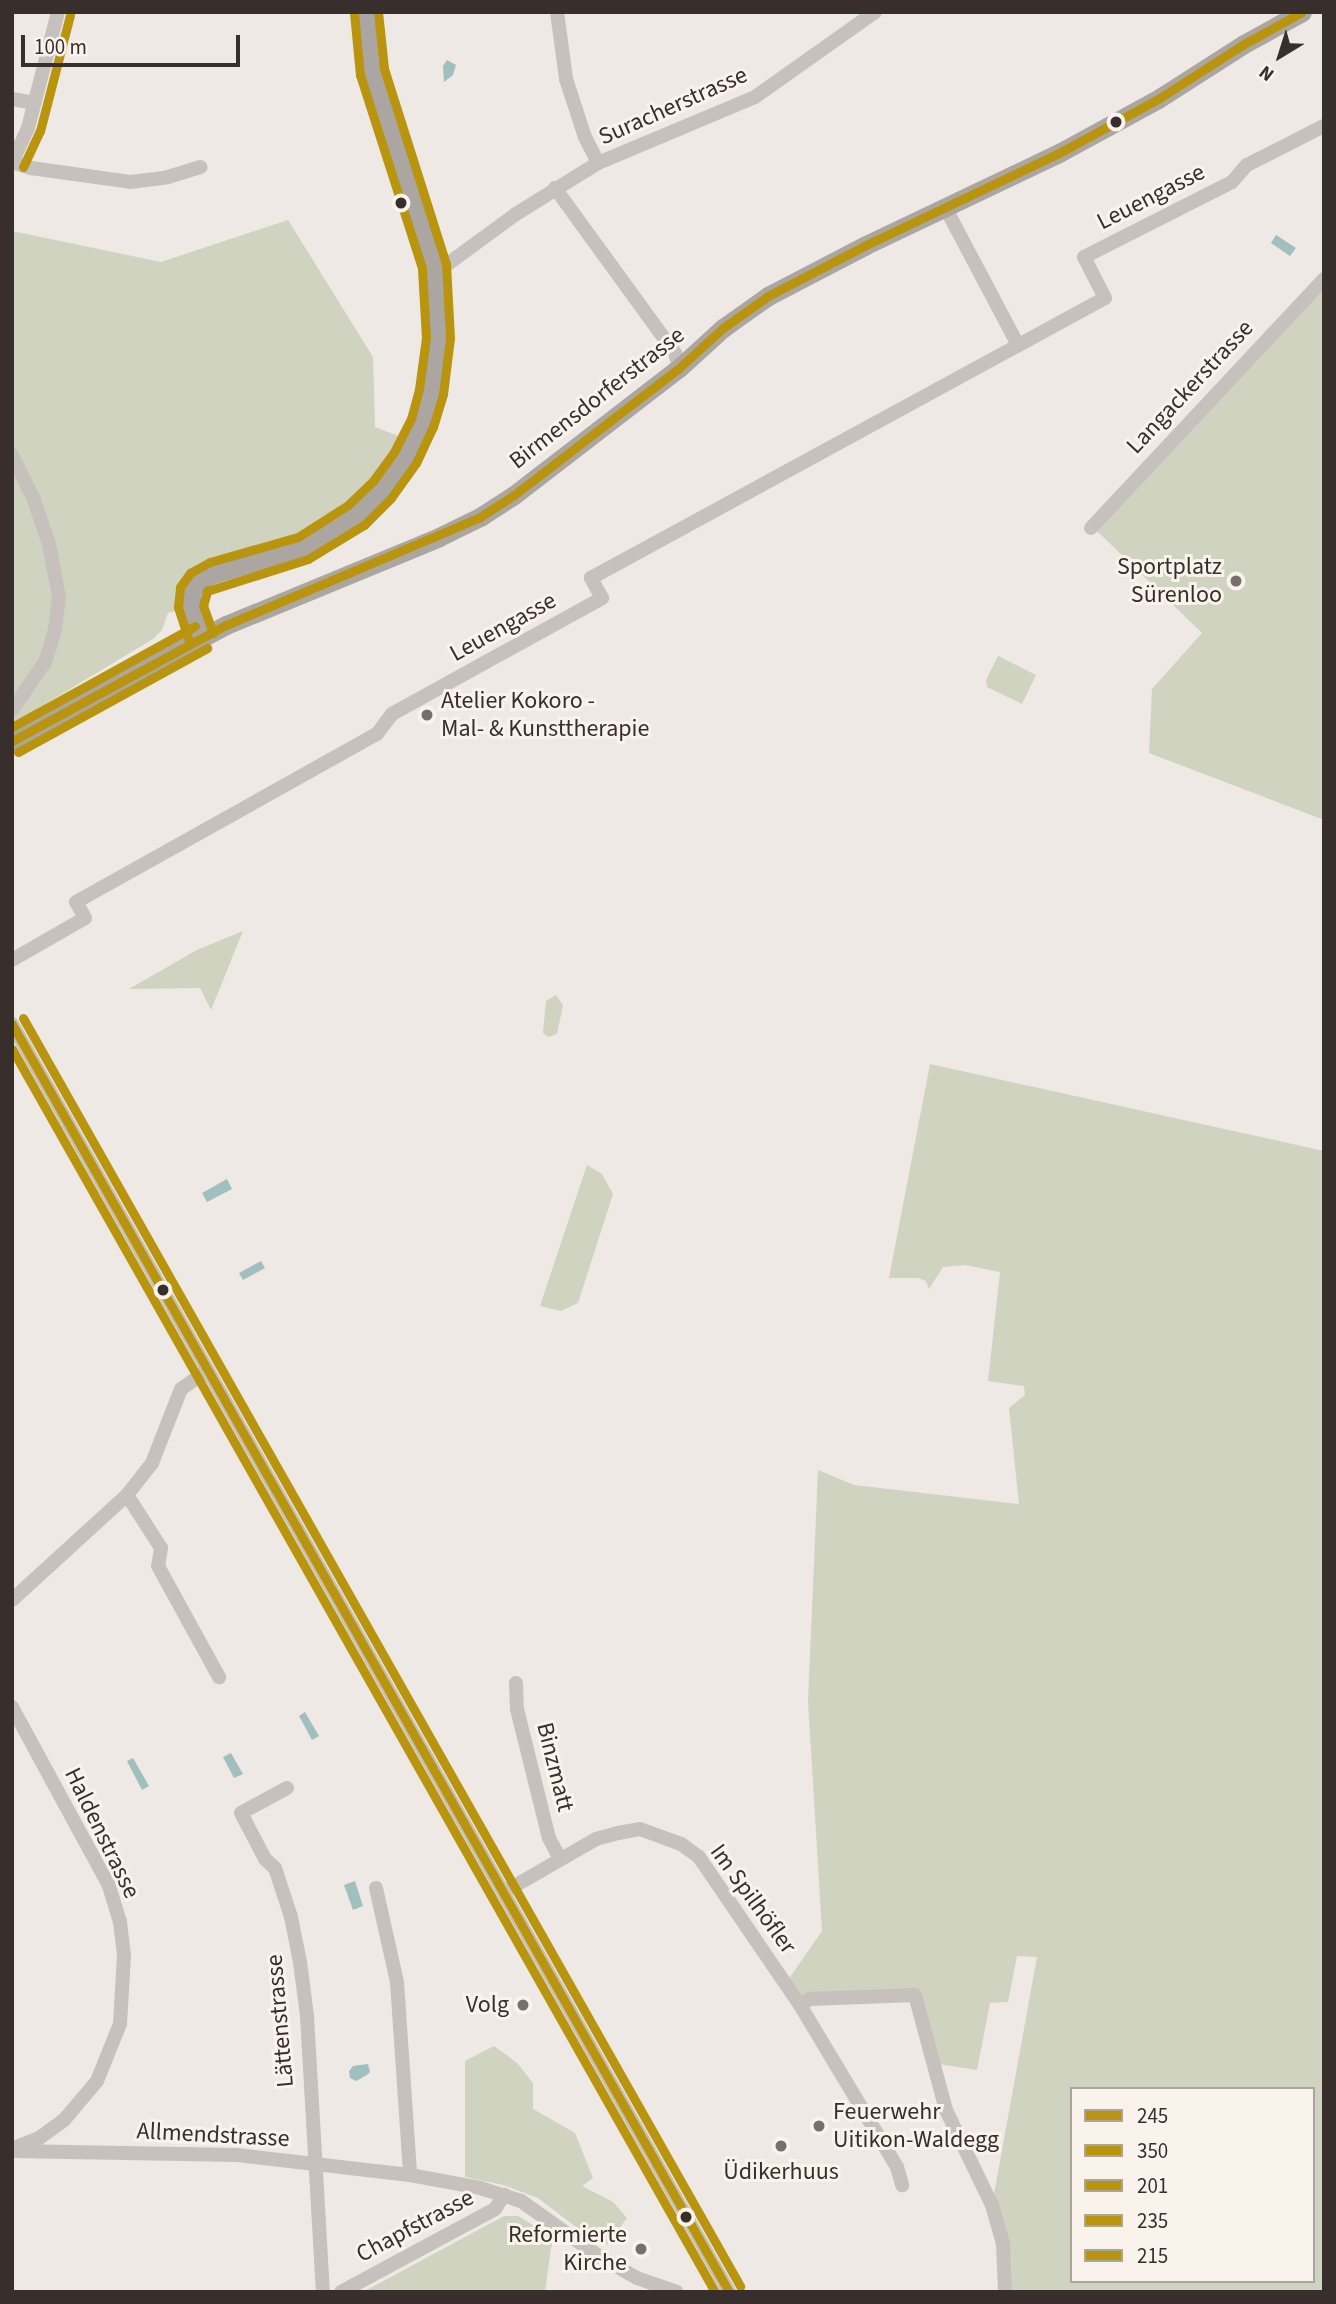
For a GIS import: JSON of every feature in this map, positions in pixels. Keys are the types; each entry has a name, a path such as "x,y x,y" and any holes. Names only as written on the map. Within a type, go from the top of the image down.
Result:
{"main road":[{"path":"201,637 190,607 192,591 199,581 212,574 284,556 320,540 362,510 405,458 422,424 434,377 438,316 434,266 373,71 366,12"},
{"name":"Birmensdorferstrasse","path":"12,741 201,637 439,537 480,517 514,495 679,368 723,328 768,296 1059,153 1302,12"}],"street":[{"path":"58,12 28,128 12,162 31,168 130,182 168,177 201,167"},
{"path":"557,12 566,79 585,137 598,163"},
{"name":"Suracherstrasse","path":"434,266 449,263 555,188 598,163 755,97 875,12"},
{"path":"12,99 35,103"},
{"name":"Leuengasse","path":"12,960 85,918 76,902 377,734 392,714 602,598 591,578 1105,298 1084,257 1232,182 1247,165 1324,126"},
{"path":"555,188 675,353 679,368"},
{"path":"945,207 1018,345"},
{"name":"Langackerstrasse","path":"1091,528 1324,279"},
{"path":"12,455 34,500 49,544 58,597 55,630 44,662 12,710"},
{"path":"12,1024 729,2292"},
{"path":"12,1600 127,1494 152,1463 181,1389 208,1370"},
{"path":"127,1494 161,1548 158,1566 219,1676"},
{"name":"Binzmatt","path":"516,1683 517,1709 549,1838 560,1859"},
{"name":"Haldenstrasse","path":"12,1707 109,1886 120,1922 124,1955 120,2024 97,2081 64,2120 39,2138 12,2150"},
{"name":"Lättenstrasse","path":"288,1788 241,1813 265,1859 275,1868 291,1917 307,2016 312,2148 316,2165 323,2292"},
{"name":"Im Spilhöfler","path":"504,1892 596,1839 640,1829 681,1844 699,1857 800,2005 897,2167 902,2185"},
{"path":"376,1888 397,1982 410,2175"},
{"path":"800,2005 810,1999 915,1995 946,2110 992,2205 1003,2244 1005,2292"},
{"name":"Allmendstrasse","path":"12,2150 237,2155 410,2175 504,2195 541,2212 600,2257 638,2278 677,2292"},
{"name":"Chapfstrasse","path":"341,2292 495,2209 504,2195"}],"green space":[{"path":"288,220 373,357 375,427 414,442 339,528 213,574 190,607 168,613 162,630 153,639 12,724 12,231 161,262"},
{"name":"Sportplatz Sürenloo","path":"1324,286 1324,820 1149,753 1152,689 1202,633 1096,530"},
{"path":"998,656 1036,675 1022,704 987,687 986,680"},
{"path":"243,931 211,1010 200,988 129,989 197,950"},
{"path":"556,995 563,1005 557,1034 549,1037 543,1033 546,1001"},
{"path":"930,1064 1324,1151 1324,2292 1004,2292 992,2205 1037,1957 1017,1956 1008,2002 990,2003 977,2070 932,2063 915,1995 800,2005 786,1983 822,1931 808,1701 818,1470 854,1485 1019,1504 1009,1408 1025,1395 1024,1386 988,1381 1000,1272 965,1265 943,1267 929,1289 926,1281 918,1278 889,1278"},
{"path":"587,1165 602,1174 613,1194 578,1303 561,1311 540,1306"},
{"path":"494,2046 517,2063 533,2083 533,2109 575,2133 593,2178 582,2186 613,2202 627,2218 607,2245 597,2243 538,2198 503,2185 465,2177 465,2061"},
{"path":"504,2216 518,2216 555,2238 551,2248 545,2292 363,2292"}],"water":[{"path":"447,60 456,65 453,75 444,82 443,66"},
{"path":"1276,235 1296,248 1290,256 1271,243"},
{"path":"227,1179 232,1189 207,1202 202,1193"},
{"path":"261,1261 265,1268 243,1280 239,1273"},
{"path":"305,1712 319,1736 312,1740 299,1716"},
{"path":"231,1753 243,1774 234,1778 223,1757"},
{"path":"133,1758 149,1786 142,1790 127,1761"},
{"path":"355,1881 363,1906 353,1910 344,1885"},
{"path":"368,2064 370,2072 367,2075 356,2081 350,2078 349,2071 353,2066"}],"transit line":[{"name":"201","path":"213,633 203,606 207,591 308,559 364,525 391,498 416,463 433,427 443,394 450,338 446,264 384,68 378,12"},
{"name":"350","path":"12,741 226,625 480,517 514,495 679,368 723,328 768,296 866,245 1059,153 1158,99 1244,44 1302,12"},
{"name":"235","path":"189,641 178,607 180,587 190,573 210,562 298,537 348,505 373,481 394,452 411,419 419,389 426,338 422,268 360,75 354,13"},
{"name":"201","path":"23,167 40,131 70,15"},
{"name":"235","path":"12,727 195,626"},
{"name":"201","path":"18,752 207,648"},
{"name":"215","path":"23,1018 740,2286"},
{"name":"245","path":"12,1024 729,2292"},
{"name":"201","path":"12,1049 715,2292"}],"place":[{"name":"Sportplatz Sürenloo","path":"1236,581"},
{"name":"Atelier Kokoro - Mal- & Kunsttherapie","path":"427,715"},
{"name":"Volg","path":"523,2005"},
{"name":"Feuerwehr Uitikon-Waldegg","path":"819,2126"},
{"name":"Üdikerhuus","path":"781,2146"},
{"name":"Reformierte Kirche","path":"641,2249"}]}
